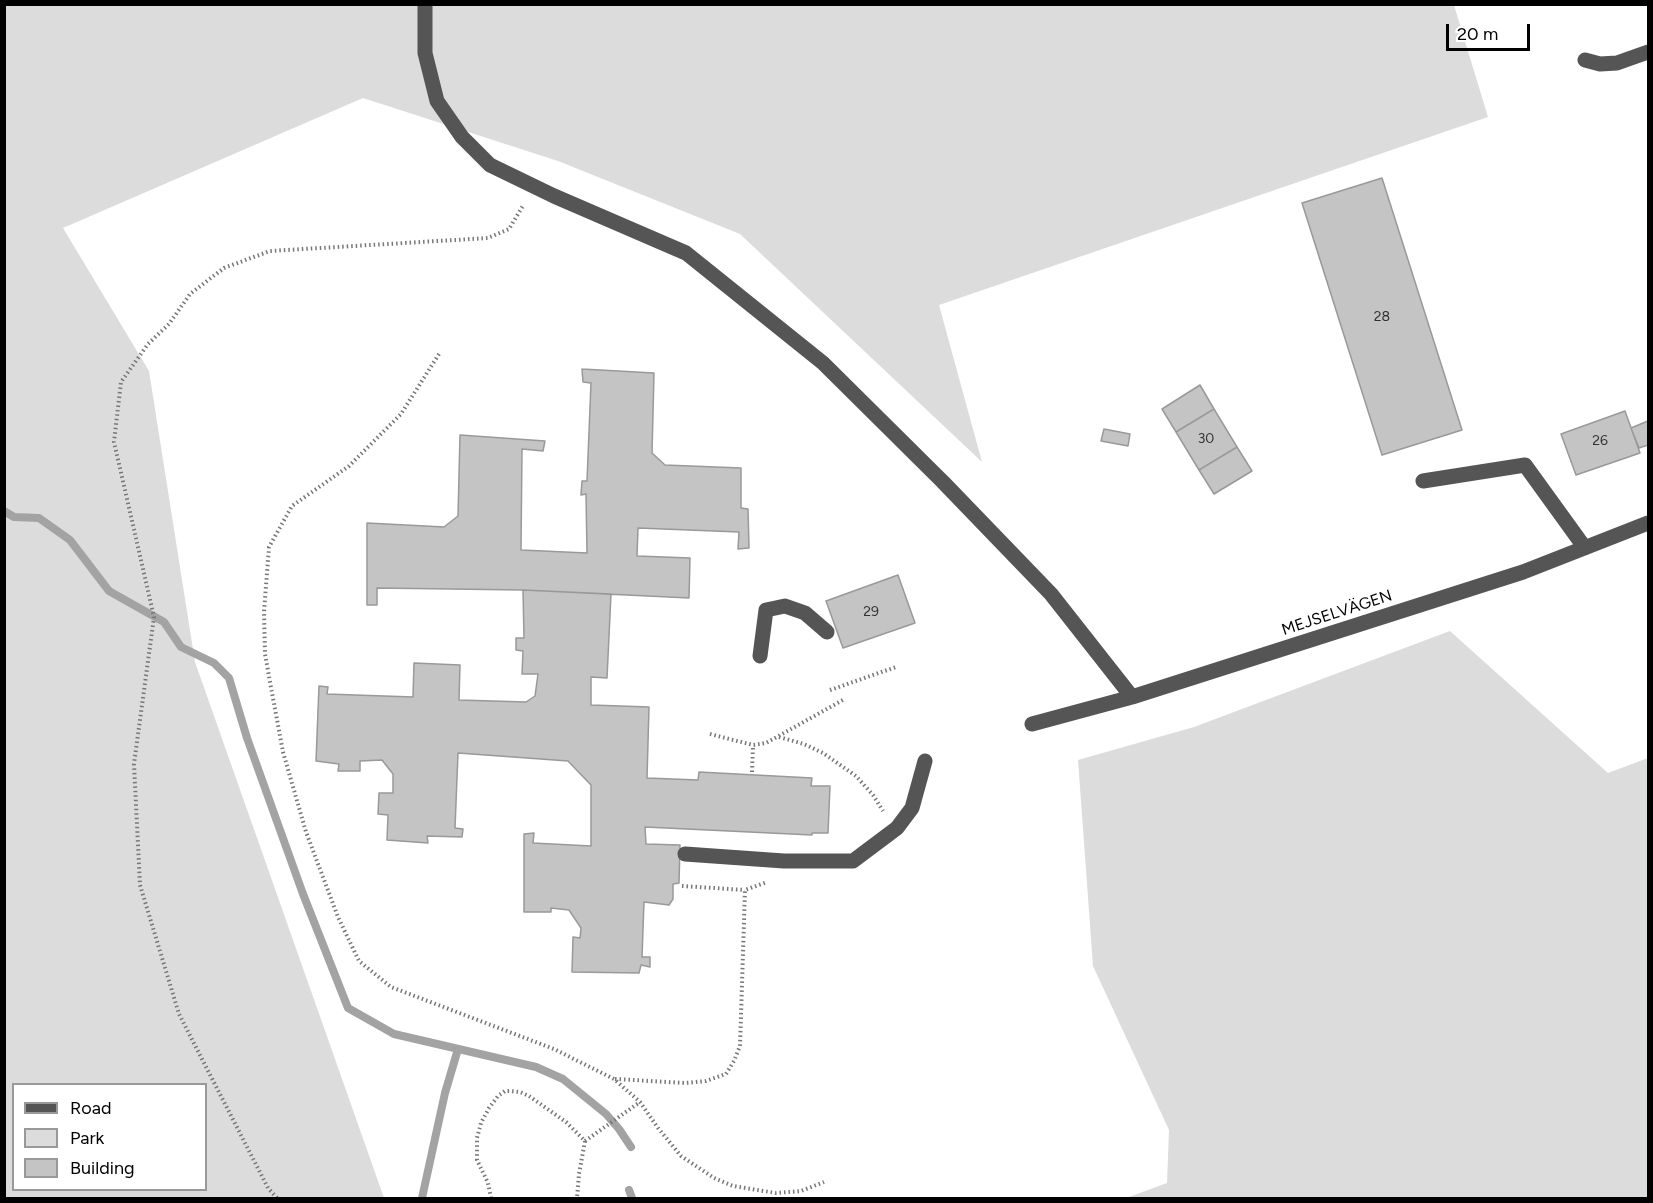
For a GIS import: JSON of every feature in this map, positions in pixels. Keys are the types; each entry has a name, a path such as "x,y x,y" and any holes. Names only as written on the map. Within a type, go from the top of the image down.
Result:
{"street":[{"path":"425,4 425,53 437,101 462,137 490,165 554,196 686,253 823,363 943,482 1051,594 1132,698"},
{"path":"1585,60 1600,64 1617,63 1648,52"},
{"path":"1423,481 1525,465 1586,548"},
{"name":"MEJSELVÄGEN","path":"1032,724 1132,698 1523,572 1648,523"},
{"path":"760,656 766,610 785,606 805,613 827,632"},
{"path":"685,854 784,861 853,861 897,828 912,808 925,761"}],"path":[{"path":"277,1198 268,1188 179,1014 140,885 134,764 154,617 114,442 121,382 148,344 169,324 190,294 224,268 270,251 488,238 509,229 534,185"},
{"path":"439,354 402,414 349,466 292,506 268,547 264,612 266,654 283,752 306,832 338,917 360,961 391,987 554,1049 614,1079 640,1102 681,1156 705,1173 733,1186 776,1193 801,1191 824,1182"},
{"path":"830,690 896,667"},
{"path":"710,734 753,745 766,743 843,700"},
{"path":"779,737 804,744 823,753 856,776 897,828"},
{"path":"752,772 753,745"},
{"path":"682,886 745,890 774,879"},
{"path":"614,1079 685,1083 706,1081 726,1074 740,1046 745,890"},
{"path":"491,1198 488,1183 477,1160 477,1138 481,1123 489,1108 505,1091 520,1092 529,1096 566,1122 585,1141"},
{"path":"578,1198 579,1174 585,1141 640,1102"}],"green space":[{"path":"5,5 1454,5 1488,117 939,305 982,462 740,234 558,161 363,98 63,228 149,371 195,662 384,1198 5,1198"},
{"path":"1450,631 1608,773 1648,758 1648,1198 1126,1198 1167,1183 1169,1130 1093,966 1078,760 1194,727"}],"building":[{"path":"1382,178 1462,430 1382,455 1302,203"},
{"path":"582,369 654,373 652,453 665,465 741,468 741,508 748,509 749,548 738,549 739,532 638,528 637,556 690,558 689,598 523,590 377,588 377,605 367,605 367,523 444,527 458,516 460,435 545,441 543,451 522,449 521,550 587,553 586,494 581,495 582,481 587,481 591,383 583,382"},
{"path":"1200,385 1214,409 1176,432 1162,409"},
{"path":"1214,409 1237,447 1199,470 1176,432"},
{"path":"1625,411 1640,453 1576,475 1561,434"},
{"path":"1648,421 1648,445 1639,448 1631,428"},
{"path":"1104,429 1130,434 1128,446 1101,441"},
{"path":"1237,447 1252,471 1214,494 1199,470"},
{"path":"898,575 915,623 843,648 826,601"},
{"path":"523,590 611,594 607,678 591,677 591,705 649,707 647,778 698,780 699,772 812,778 811,786 830,786 828,833 812,833 812,835 645,827 646,844 680,845 679,883 673,884 673,899 669,905 644,902 642,957 650,957 650,967 641,965 639,973 572,972 573,937 580,938 581,928 569,910 551,908 551,912 524,912 524,834 534,833 533,843 591,846 591,785 568,761 458,753 455,828 463,829 462,837 427,836 428,843 387,840 388,815 378,814 379,793 393,793 393,774 382,760 360,761 360,771 338,771 339,764 316,761 319,686 328,687 327,694 413,697 414,663 460,665 459,700 526,702 535,696 538,674 522,674 523,651 516,650 516,638 524,638"}],"waterway":[{"path":"4,511 14,517 39,518 70,540 109,591 164,622 181,647 214,663 229,678 247,738 303,894 348,1008 394,1034 536,1067 563,1079 606,1114 631,1147"},
{"path":"422,1198 445,1093 458,1049"},
{"path":"629,1190 632,1198"}]}
